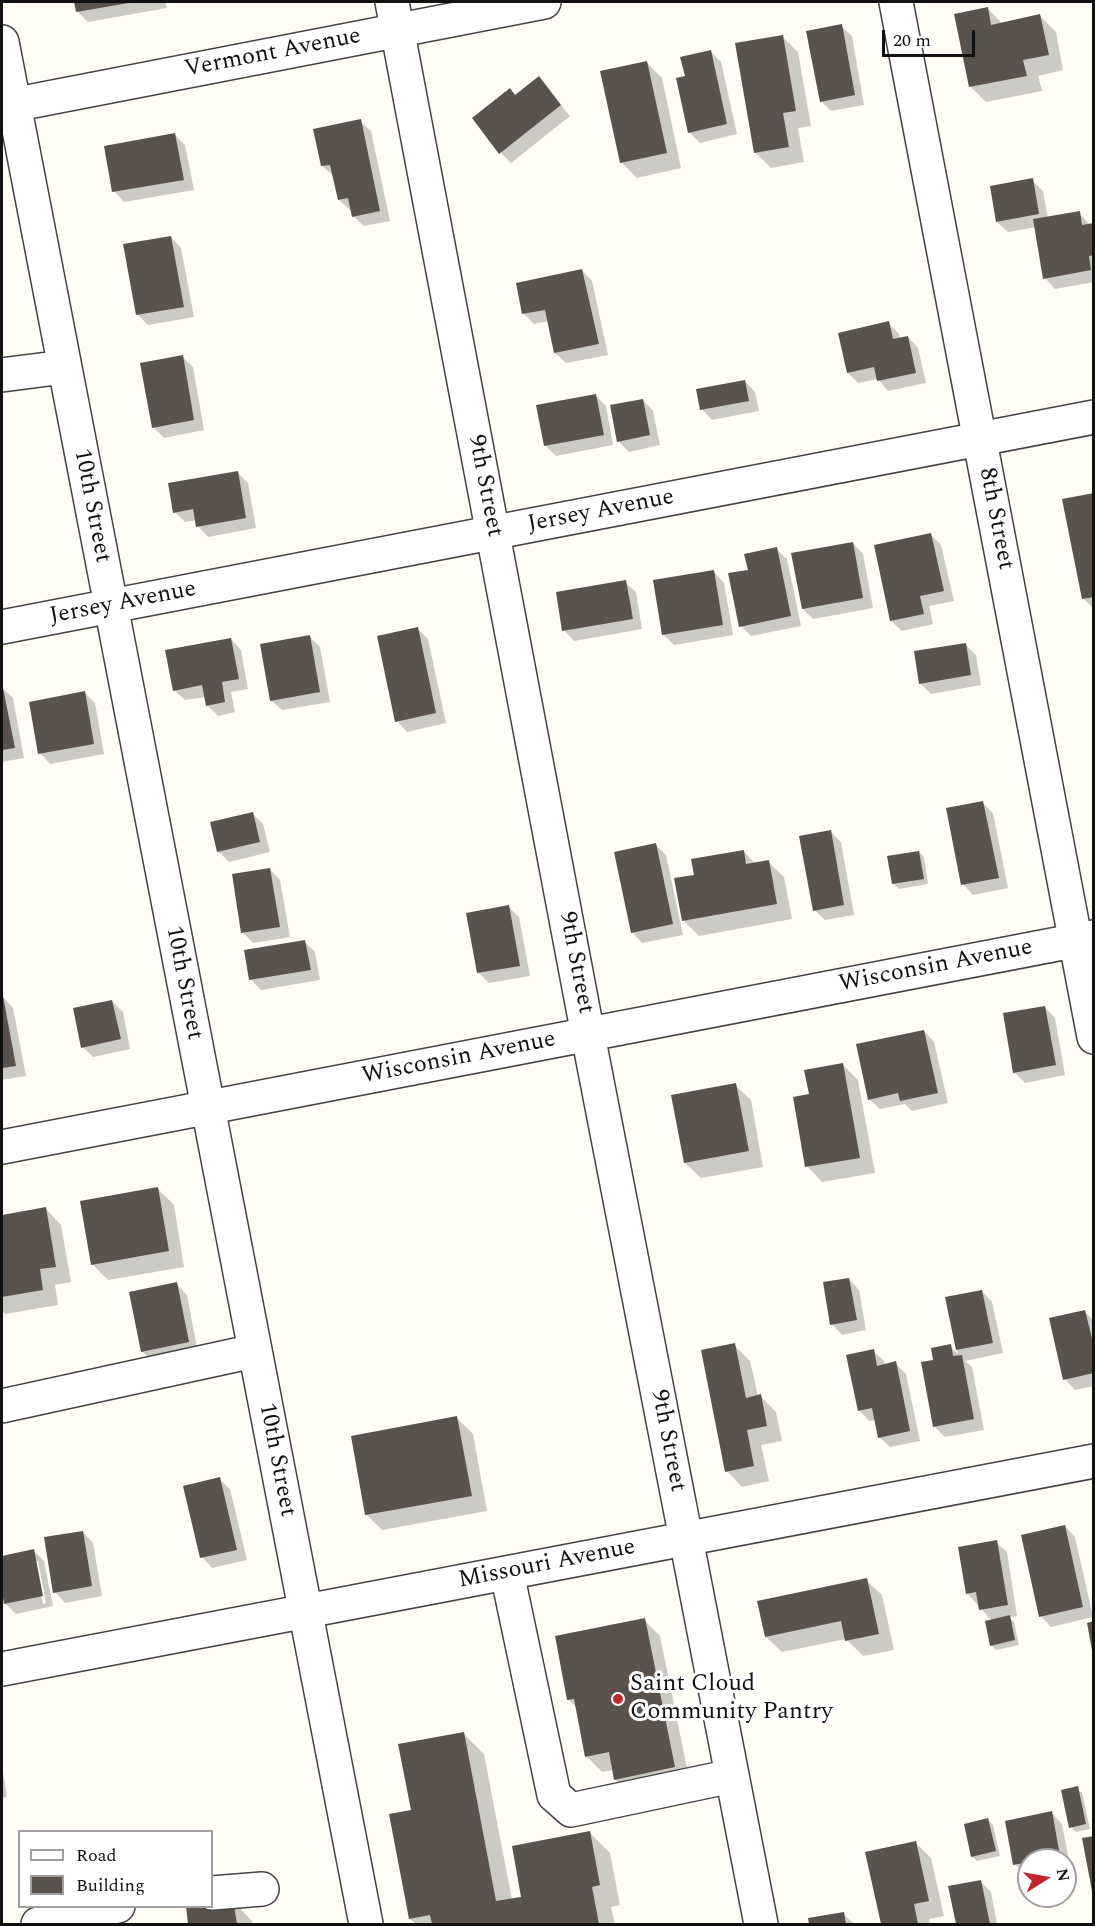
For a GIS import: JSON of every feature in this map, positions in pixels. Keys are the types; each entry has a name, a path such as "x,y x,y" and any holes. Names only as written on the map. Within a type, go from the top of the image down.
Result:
{"street":[{"name":"Vermont Avenue","path":"7,105 395,16 544,2"},
{"name":"8th Street","path":"896,2 980,438 1085,938 1094,1037"},
{"name":"9th Street","path":"395,16 588,1035 761,1924"},
{"name":"10th Street","path":"2,42 7,105 64,367 366,1924"},
{"path":"2,375 64,367"},
{"name":"Jersey Avenue","path":"2,627 1094,417"},
{"name":"Wisconsin Avenue","path":"2,1147 1085,938"},
{"path":"2,1406 254,1351"},
{"name":"Missouri Avenue","path":"2,1669 1094,1461"},
{"path":"507,1573 554,1795 571,1810 732,1776"},
{"path":"213,1893 262,1889"},
{"path":"38,1924 109,1908"}],"building":[{"path":"74,2 128,2 129,3 76,12"},
{"path":"988,7 991,25 1040,14 1049,55 1023,60 1027,76 969,87 954,14"},
{"path":"842,24 855,95 820,102 806,31"},
{"path":"783,35 796,111 783,113 789,147 754,153 735,43"},
{"path":"711,50 727,124 688,133 676,78 685,76 680,57"},
{"path":"647,61 667,153 620,163 600,71"},
{"path":"539,76 561,105 499,154 472,118 510,88 515,95"},
{"path":"361,119 380,211 352,217 348,198 338,200 330,165 321,166 313,129"},
{"path":"175,133 184,180 112,192 104,146"},
{"path":"1033,178 1039,214 996,222 990,186"},
{"path":"1080,211 1082,225 1094,223 1094,255 1089,256 1091,270 1043,279 1033,219"},
{"path":"171,236 184,307 136,315 123,244"},
{"path":"582,269 599,344 554,353 545,310 522,314 516,283"},
{"path":"889,321 893,339 908,336 916,373 877,381 874,367 847,373 838,333"},
{"path":"183,355 194,420 152,428 140,363"},
{"path":"745,380 749,401 700,410 696,389"},
{"path":"596,394 604,435 544,446 536,405"},
{"path":"643,399 650,435 617,442 610,405"},
{"path":"238,471 246,518 196,527 193,509 173,513 168,483"},
{"path":"1094,493 1094,597 1082,599 1062,499"},
{"path":"931,533 944,591 920,596 924,614 890,621 874,545"},
{"path":"853,542 863,598 802,609 791,553"},
{"path":"777,547 791,616 739,627 728,573 748,570 744,554"},
{"path":"714,570 723,625 662,635 653,580"},
{"path":"626,580 633,619 562,631 556,592"},
{"path":"418,627 436,713 395,722 377,636"},
{"path":"310,635 320,692 270,701 260,644"},
{"path":"231,638 239,679 222,682 225,702 206,706 202,685 173,691 165,650"},
{"path":"966,643 971,675 919,684 914,651"},
{"path":"2,683 15,748 2,750"},
{"path":"85,691 94,744 38,754 29,702"},
{"path":"983,801 999,878 961,885 946,808"},
{"path":"253,812 260,842 217,852 210,822"},
{"path":"831,830 844,905 813,911 799,836"},
{"path":"656,843 673,924 631,933 614,852"},
{"path":"744,850 746,864 769,860 777,904 682,921 674,878 694,875 691,859"},
{"path":"919,851 924,879 892,884 887,856"},
{"path":"270,868 280,927 241,933 232,874"},
{"path":"509,905 520,966 477,973 466,913"},
{"path":"305,940 311,970 249,980 244,950"},
{"path":"2,996 16,1066 2,1068"},
{"path":"112,1000 121,1039 81,1048 73,1008"},
{"path":"1045,1006 1056,1065 1013,1073 1003,1013"},
{"path":"924,1030 938,1093 900,1101 898,1093 868,1100 856,1044"},
{"path":"843,1063 860,1158 805,1167 793,1097 809,1094 804,1070"},
{"path":"736,1083 749,1151 684,1163 671,1095"},
{"path":"158,1187 169,1251 91,1265 80,1201"},
{"path":"46,1207 56,1267 40,1269 43,1290 2,1297 2,1215"},
{"path":"849,1278 857,1320 830,1325 823,1282"},
{"path":"177,1282 189,1342 141,1352 129,1292"},
{"path":"982,1290 993,1343 956,1350 945,1297"},
{"path":"1085,1310 1094,1347 1094,1373 1063,1380 1049,1318"},
{"path":"735,1343 746,1398 761,1394 767,1426 747,1430 754,1466 725,1472 701,1350"},
{"path":"951,1344 953,1356 962,1355 974,1419 933,1427 921,1362 933,1360 931,1348"},
{"path":"874,1349 877,1366 896,1361 910,1431 878,1438 872,1408 858,1411 846,1355"},
{"path":"457,1416 472,1496 365,1515 351,1436"},
{"path":"220,1477 237,1550 200,1558 183,1486"},
{"path":"1065,1525 1083,1607 1039,1617 1021,1535"},
{"path":"83,1531 92,1586 53,1593 44,1537"},
{"path":"997,1540 1008,1605 979,1610 976,1592 966,1594 958,1547"},
{"path":"34,1549 43,1596 4,1604 2,1556"},
{"path":"867,1578 879,1634 845,1641 841,1621 765,1637 757,1601"},
{"path":"1010,1615 1015,1640 990,1646 985,1621"},
{"name":"Saint Cloud Community Pantry","path":"645,1618 675,1767 614,1780 609,1752 585,1757 574,1699 567,1700 555,1636"},
{"path":"1094,1621 1094,1650 1092,1650 1087,1623"},
{"path":"464,1732 496,1901 521,1897 512,1846 590,1831 600,1885 592,1887 599,1924 432,1924 430,1915 409,1919 389,1814 411,1810 398,1744"},
{"path":"1078,1786 1086,1824 1069,1828 1061,1790"},
{"path":"1052,1811 1059,1848 1017,1848 1017,1864 1013,1865 1005,1821"},
{"path":"988,1818 996,1851 971,1857 964,1824"},
{"path":"1094,1836 1094,1891 1092,1891 1082,1838"},
{"path":"916,1841 929,1901 914,1904 918,1924 881,1924 865,1852"},
{"path":"981,1880 990,1924 956,1924 948,1886"},
{"path":"233,1899 237,1924 188,1924 186,1908 213,1908 213,1906"},
{"path":"844,1912 846,1924 809,1924 808,1918"}],"place":[{"name":"Saint Cloud Community Pantry","path":"618,1699"}]}
